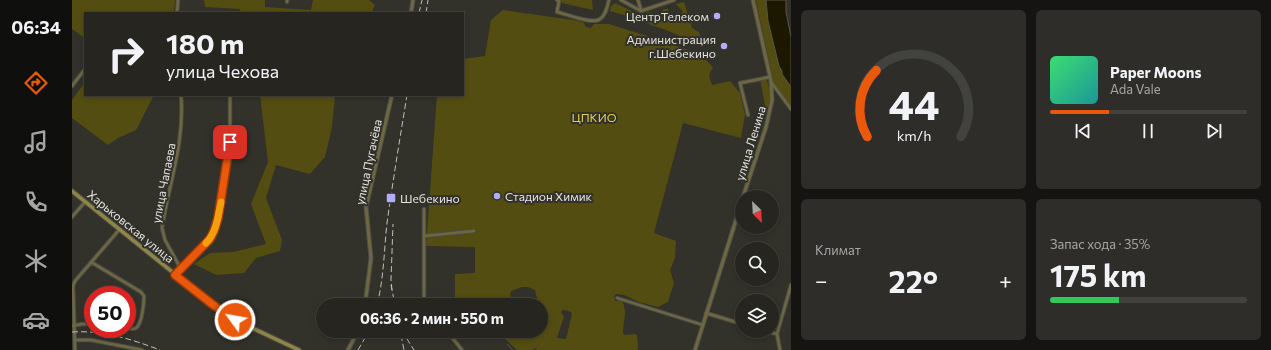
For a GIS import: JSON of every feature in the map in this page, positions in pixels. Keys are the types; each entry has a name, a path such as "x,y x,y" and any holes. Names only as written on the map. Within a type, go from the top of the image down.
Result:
{"main road":[{"name":"Харьковская улица","path":"72,191 212,304 235,320 299,350"}],"street":[{"path":"177,12 178,0"},
{"path":"411,12 413,0"},
{"path":"558,0 557,12 593,22 599,20 606,12 609,0"},
{"path":"621,0 641,11 674,0"},
{"path":"638,0 641,11"},
{"name":"улица Ленина","path":"745,190 771,111 772,100 771,81 753,0"},
{"path":"72,86 84,70"},
{"path":"748,115 740,83 770,77"},
{"path":"771,81 791,109"},
{"name":"улица Чапаева","path":"181,96 183,114 180,138 162,228 165,240 181,269"},
{"path":"175,275 210,239 218,218 230,142 230,96"},
{"name":"улица Пугачёва","path":"366,298 371,258 366,207 392,96"},
{"path":"72,217 85,202"},
{"path":"424,210 424,298"},
{"path":"696,350 706,313 735,223"},
{"path":"75,350 73,326 73,286 75,281 119,230"},
{"path":"424,236 474,231"},
{"path":"91,262 131,286"},
{"path":"779,324 791,285"},
{"path":"136,289 144,296 140,323 136,328"},
{"path":"617,298 703,325"},
{"path":"706,313 735,322"},
{"path":"73,326 84,324"},
{"path":"348,350 354,338"},
{"path":"453,338 462,350"},
{"path":"777,338 780,350"},
{"path":"75,340 91,340 142,350"}],"green space":[{"path":"72,0 175,0 174,12 84,12 84,37 72,29"},
{"path":"204,0 265,0 265,7 311,10 313,0 369,0 375,5 372,12 241,12 240,9 205,7"},
{"path":"561,0 592,0 593,10 562,3"},
{"path":"756,0 766,0 768,21 779,66 782,74 791,87 791,106 774,84"},
{"path":"684,2 692,28 699,32 701,38 689,40 651,25 642,19 644,14 648,12 657,15 664,9 668,9 671,15 676,16 683,12 676,4"},
{"path":"615,3 636,13 639,16 638,19 610,11 611,6"},
{"name":"ЦПКИО","path":"503,10 583,22 586,27 591,28 594,24 609,24 670,43 702,56 713,67 709,75 712,85 730,81 740,93 745,115 741,138 683,123 654,233 676,241 675,258 670,270 674,283 668,302 658,307 639,302 624,295 616,294 614,296 615,301 622,301 625,309 623,333 625,335 637,335 638,350 537,350 536,348 532,350 517,350 504,338 548,338 548,298 455,298 455,274 475,273 475,247 426,246 437,96 464,96 464,59 485,56 491,20","holes":["562,310 571,312 572,314 566,339 557,338 564,316 561,313"]},
{"path":"760,79 766,79 770,91 770,104 766,110"},
{"path":"84,83 84,96 153,96 136,130 118,138 108,145 72,118 72,100"},
{"path":"260,96 335,96 332,127 325,157 310,174 276,165 266,198 282,240 280,251 256,258 244,273 216,275 194,264 210,253 233,252 266,244 251,204 268,162"}],"shaded area":[{"path":"766,0 786,0 786,12 791,37 791,87 782,74 779,66 768,21"}],"waterway":[{"path":"507,344 513,350"}],"railway":[{"path":"419,12 422,0"},
{"path":"426,12 428,0"},
{"path":"378,298 389,207 407,96"},
{"path":"392,290 393,224"},
{"path":"391,285 394,298"},
{"path":"72,332 95,332 117,336 160,350"},
{"path":"358,350 365,338"},
{"path":"402,338 404,350"},
{"path":"406,338 414,350"}],"slow traffic":[{"path":"206,243 214,231 221,202"}],"place":[{"name":"ЦентрТелеком","path":"717,16"},
{"name":"Администрация г.Шебекино","path":"724,46"},
{"name":"Стадион Химик","path":"497,196"},
{"name":"Шебекино","path":"391,198"}],"route":[{"path":"230,142 218,218 214,231 210,239 175,275 235,320"}]}
